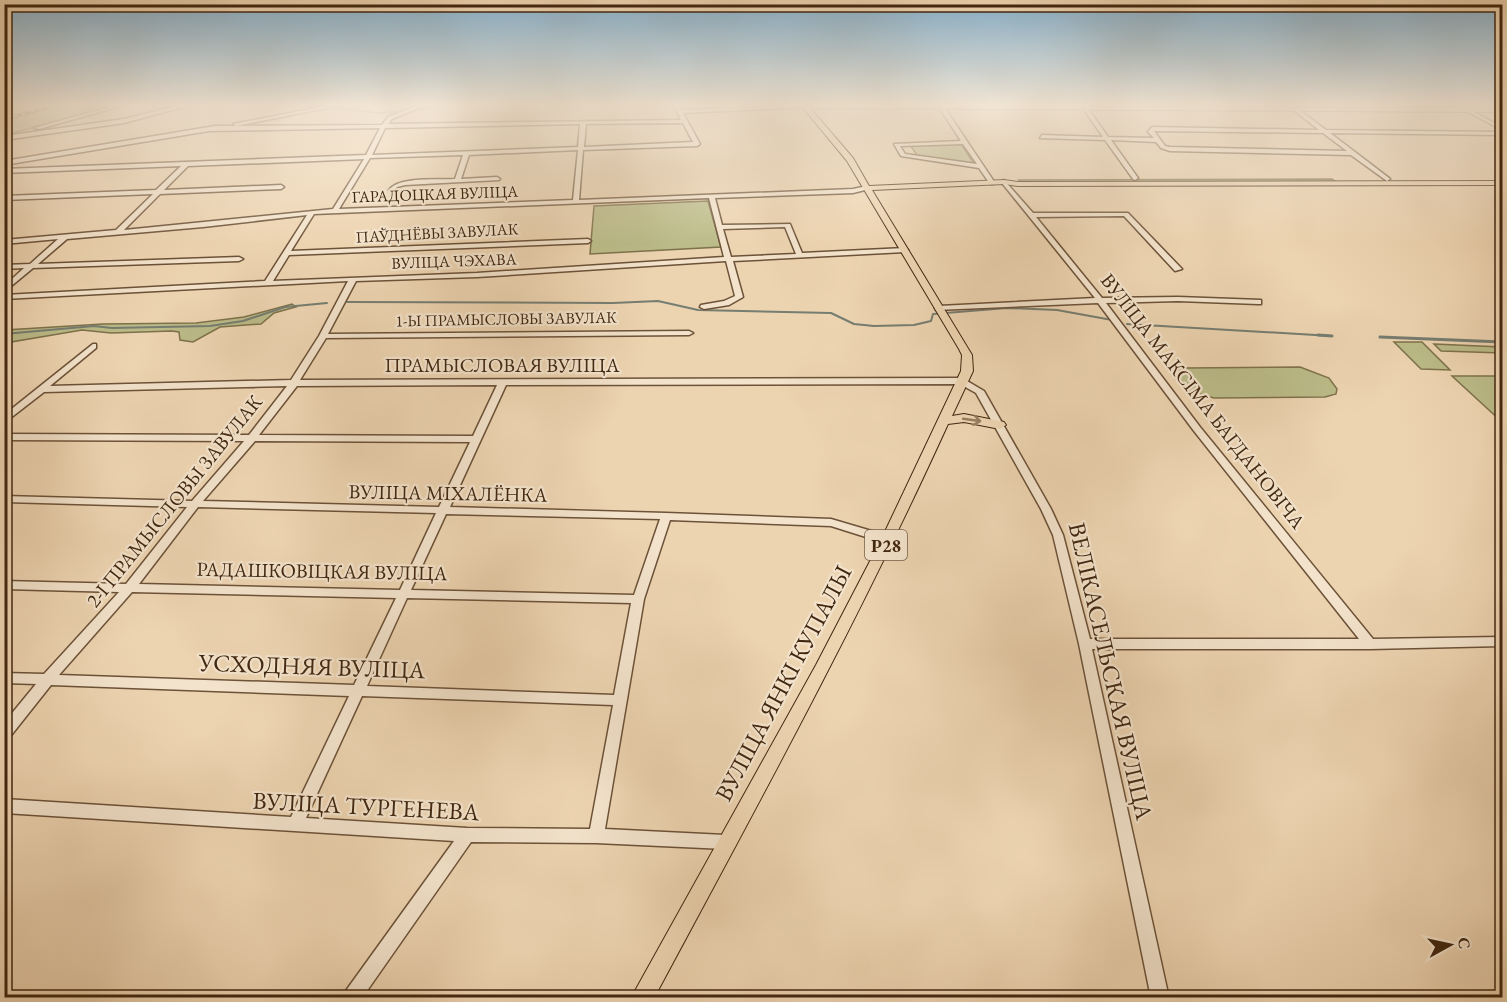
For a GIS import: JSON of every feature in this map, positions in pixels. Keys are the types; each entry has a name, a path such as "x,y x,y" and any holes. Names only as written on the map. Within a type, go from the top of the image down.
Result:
{"main road":[{"path":"843,151 867,188 992,183 1025,179 1135,178 1503,183"},
{"path":"1004,182 1018,184 1503,178"},
{"name":"Р28","path":"867,188 939,308"},
{"name":"ВУЛІЦА ЯНКІ КУПАЛЫ","path":"642,998 725,842 823,667 888,540 967,371 967,355 939,308"},
{"path":"944,421 964,418 1000,425"}],"street":[{"path":"4,163 77,151"},
{"path":"335,211 371,151"},
{"path":"4,171 503,151"},
{"path":"576,201 582,151"},
{"path":"900,151 903,155 982,167"},
{"path":"970,151 992,183"},
{"path":"1115,151 1135,178"},
{"path":"1251,151 1353,153"},
{"path":"1350,151 1387,178"},
{"path":"457,181 467,152"},
{"path":"118,232 156,192 188,163"},
{"path":"392,190 395,186 404,183 497,179"},
{"name":"ВУЛІЦА МАКСІМА БАГДАНОВІЧА","path":"1004,182 1100,300 1197,429 1370,644"},
{"path":"4,198 281,187"},
{"name":"ГАРАДОЦКАЯ ВУЛІЦА","path":"4,242 312,212 853,192 867,188"},
{"path":"704,307 726,303 739,297 711,196"},
{"path":"267,284 312,212"},
{"path":"1030,214 1126,214 1178,269"},
{"path":"721,227 788,225 800,256"},
{"path":"4,290 66,236"},
{"name":"ПАЎДНЁВЫ ЗАВУЛАК","path":"287,254 588,241"},
{"name":"ВУЛІЦА ЧЭХАВА","path":"4,297 477,275 905,250"},
{"path":"4,267 239,259"},
{"name":"2-І ПРАМЫСЛОВЫ ЗАВУЛАК","path":"4,734 253,437 294,383 323,336 353,279"},
{"path":"939,308 1100,300 1258,302"},
{"name":"1-Ы ПРАМЫСЛОВЫ ЗАВУЛАК","path":"323,336 689,333"},
{"path":"4,420 93,346"},
{"name":"ПРАМЫСЛОВАЯ ВУЛІЦА","path":"42,389 294,383 962,381"},
{"name":"ВЕЛІКАСЕЛЬСКАЯ ВУЛІЦА","path":"962,381 980,391 1058,534 1085,644 1160,998"},
{"path":"295,825 444,512 503,382"},
{"path":"4,437 477,439"},
{"name":"ВУЛІЦА МІХАЛЁНКА","path":"4,499 666,516 831,523 888,540"},
{"path":"596,836 618,700 638,599 666,516"},
{"name":"РАДАШКОВІЦКАЯ ВУЛІЦА","path":"4,585 404,592 638,599"},
{"path":"1085,644 1500,642"},
{"name":"УСХОДНЯЯ ВУЛІЦА","path":"4,678 618,700"},
{"name":"ВУЛІЦА ТУРГЕНЕВА","path":"4,806 467,835 596,836 725,842"},
{"path":"351,998 467,835"}],"green space":[{"path":"914,151 965,151 975,165 917,155"},
{"path":"1332,179 1336,182 1022,183 1019,180"},
{"path":"708,201 721,247 590,254 594,206"},
{"path":"292,304 296,307 274,313 261,324 220,327 193,342 180,340 179,332 172,331 111,333 82,330 5,343 5,330 103,324 196,323 244,317"},
{"path":"1394,342 1422,342 1450,370 1421,369"},
{"path":"1434,344 1502,347 1502,353 1441,351"},
{"path":"1300,367 1329,378 1337,389 1336,394 1325,397 1214,398 1183,388 1176,378 1179,369 1185,368"},
{"path":"1452,376 1502,376 1502,422"}],"waterway":[{"path":"347,302 613,303 658,301 698,310 831,313 854,324 874,326 914,325 931,321 933,314 1007,308 1057,310 1112,320"},
{"path":"4,334 94,326 112,328 210,326 243,321 285,307 327,303"},
{"path":"1127,324 1332,336 1318,335"},
{"path":"1380,337 1502,342"}]}
